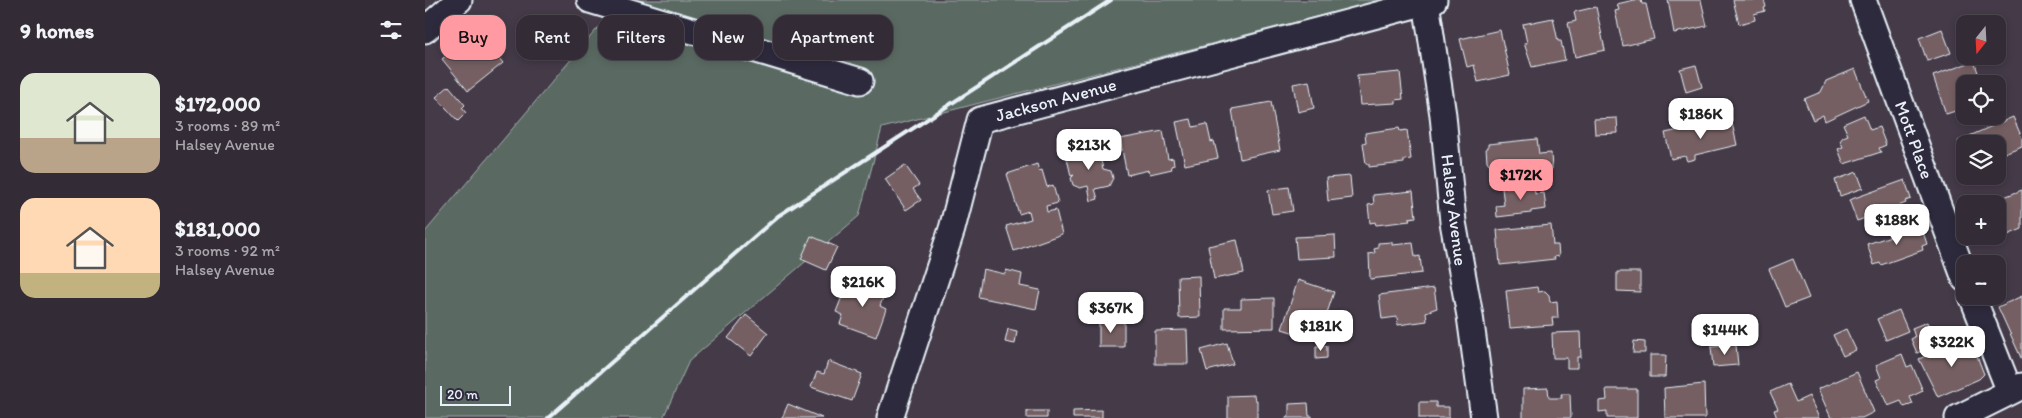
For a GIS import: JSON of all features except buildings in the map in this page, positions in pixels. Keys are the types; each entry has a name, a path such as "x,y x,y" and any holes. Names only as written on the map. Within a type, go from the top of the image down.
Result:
{"street":[{"path":"425,30 459,0"},
{"path":"590,0 860,81"},
{"name":"Mott Place","path":"1863,0 1956,255"},
{"name":"Jackson Avenue","path":"890,418 952,229 980,120 1430,1"},
{"name":"Halsey Avenue","path":"1430,1 1453,222 1470,316 1484,418"},
{"path":"1958,418 2016,389 1976,305"}],"green space":[{"path":"614,0 1382,0 882,128 859,216 689,361 663,418 425,418 425,232 571,60 588,60 588,39 598,28 598,60 684,60 684,15 608,15"}],"railway":[{"path":"548,418 778,216 1111,0"}]}
